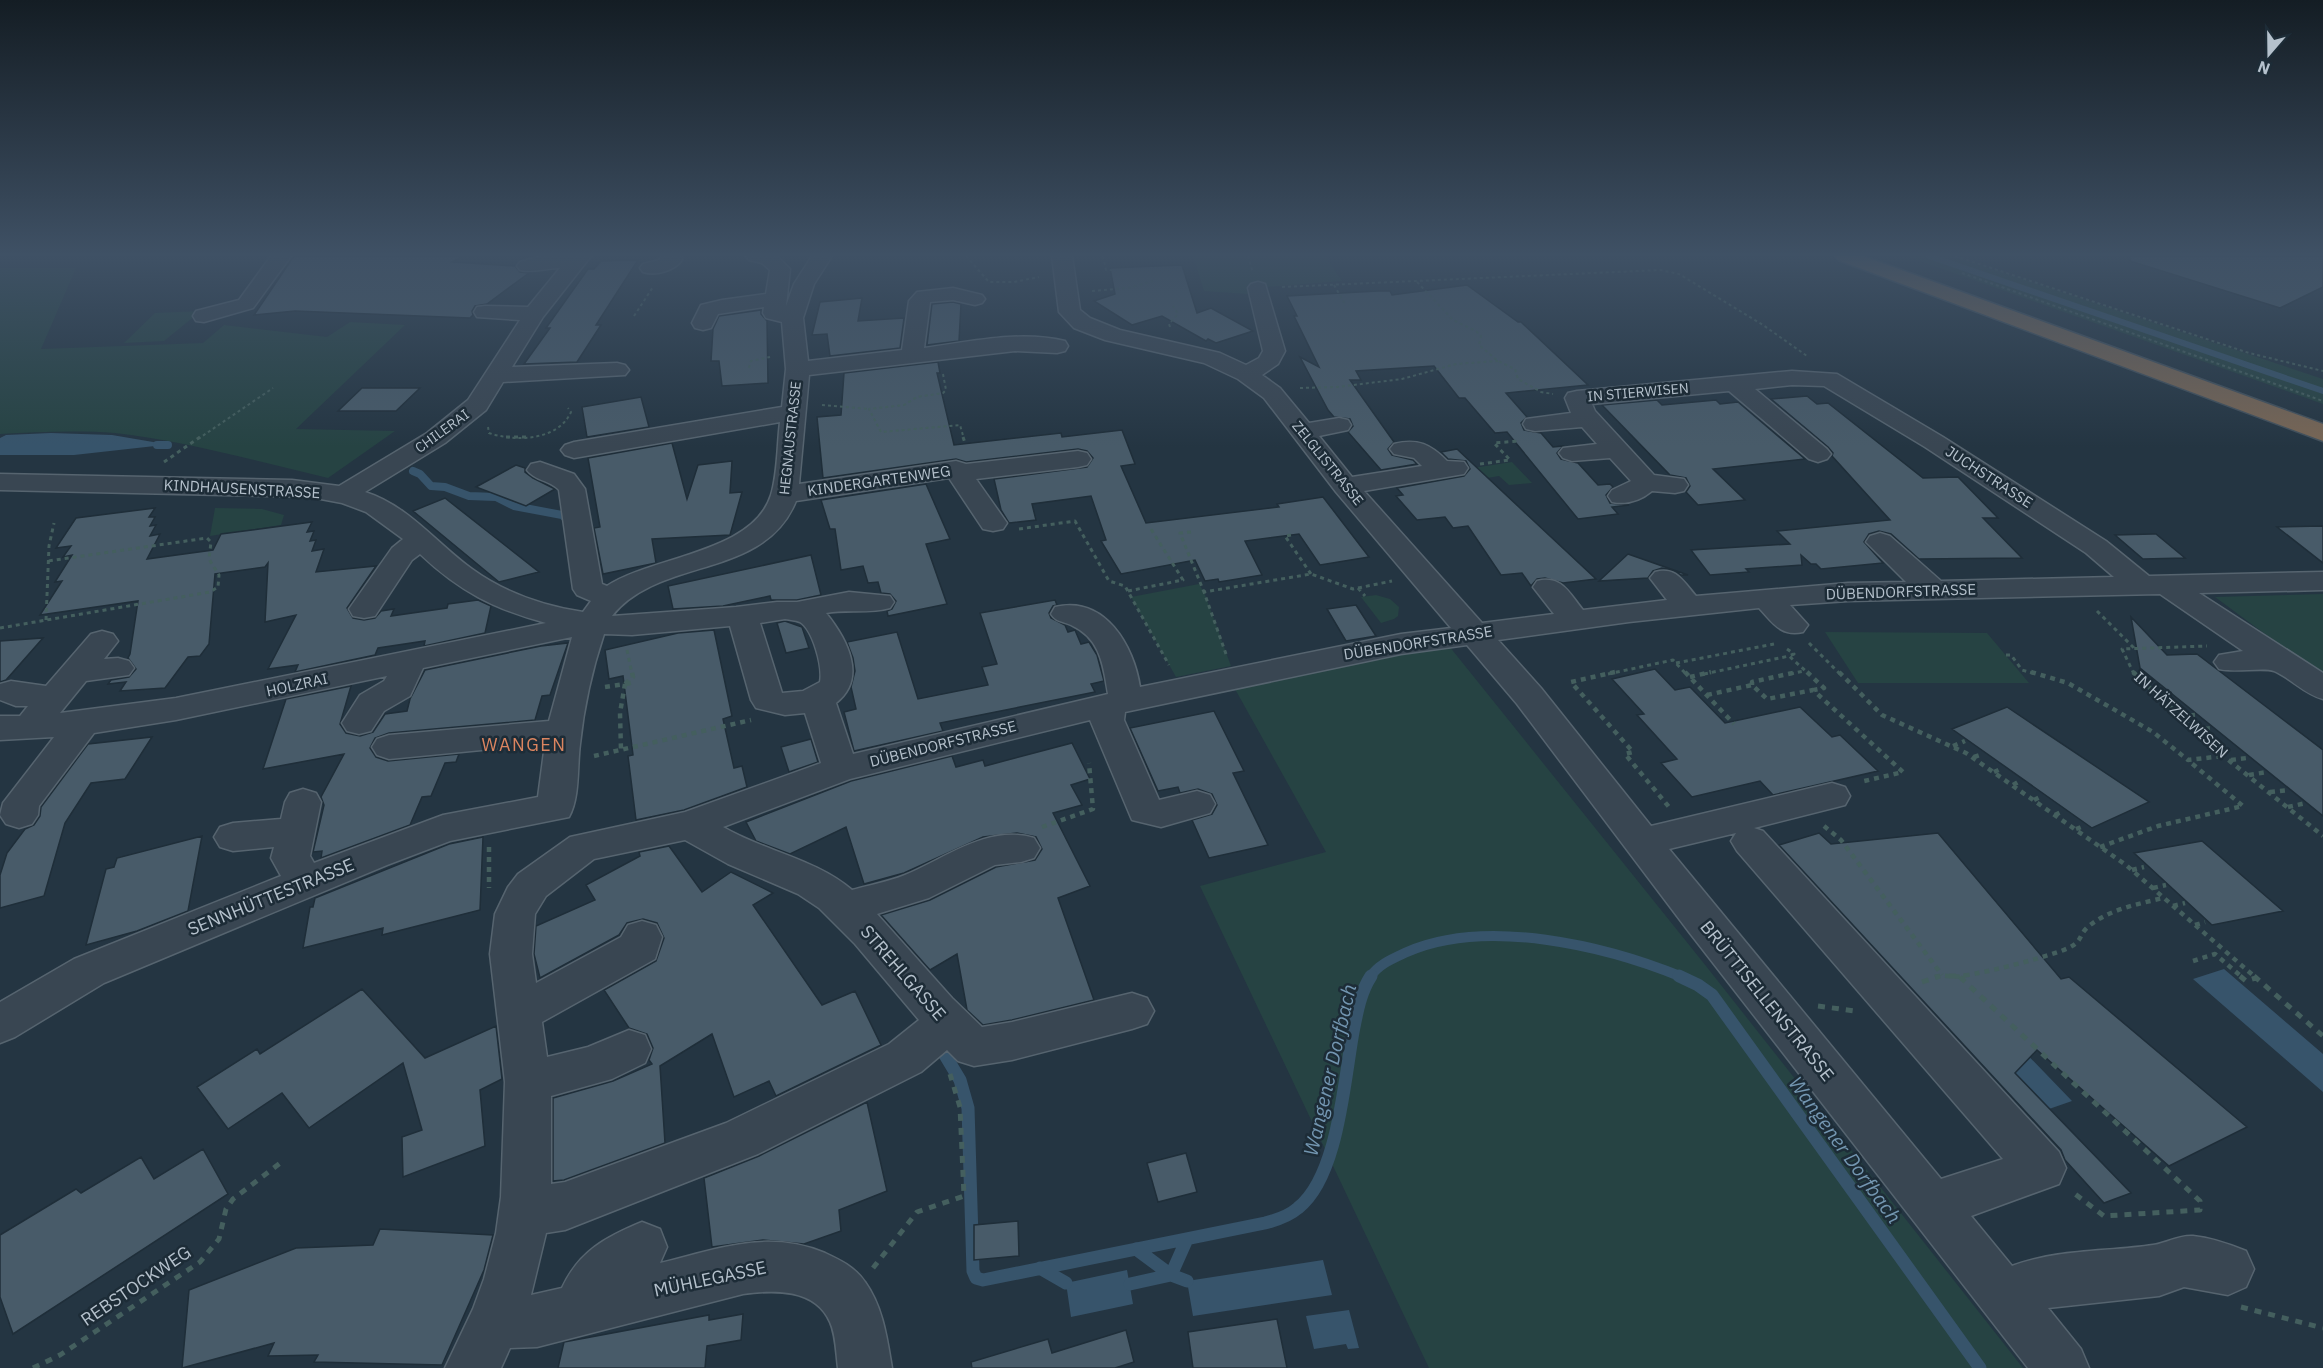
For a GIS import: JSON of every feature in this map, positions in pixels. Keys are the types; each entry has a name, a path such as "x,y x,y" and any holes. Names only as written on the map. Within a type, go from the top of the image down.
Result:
{"highway":[{"path":"2018,320 2323,432"},
{"path":"2060,320 2323,415"}],"street":[{"name":"CHILERAI","path":"342,495 422,447 477,405 530,320"},
{"name":"HEGNAUSTRASSE","path":"601,611 642,580 752,537 772,521 780,510 804,409 787,362 785,320"},
{"path":"912,356 917,320"},
{"name":"ZELGLISTRASSE","path":"1078,320 1101,332 1212,358 1246,374 1272,393 1345,486 1473,633"},
{"path":"1246,374 1273,358 1283,344 1272,320"},
{"path":"1004,366 1101,332"},
{"path":"787,362 912,356 1015,344 1057,346"},
{"path":"496,375 617,370"},
{"name":"IN STIERWISEN","path":"1646,482 1616,450 1583,409 1611,395 1792,378 1829,379"},
{"name":"JUCHSTRASSE","path":"1829,379 1934,442 2154,584"},
{"path":"1736,384 1776,410 1815,452 1782,452"},
{"path":"1611,395 1629,414"},
{"path":"574,450 804,409"},
{"path":"1527,433 1583,409"},
{"path":"1736,418 1776,410"},
{"path":"687,416 740,420"},
{"path":"1302,432 1339,425"},
{"path":"1403,450 1422,451 1449,469"},
{"path":"1572,453 1616,450"},
{"path":"959,474 1078,459"},
{"name":"KINDERGARTENWEG","path":"785,494 956,469 993,524"},
{"path":"1345,486 1449,469"},
{"path":"540,470 565,480 572,489 588,589 601,611 636,626 742,616 772,610 799,612 814,618 822,627 838,673 832,689 817,697 788,704 768,700 742,616"},
{"name":"KINDHAUSENSTRASSE","path":"0,482 285,489 342,495 359,499 389,513 481,588 539,612 601,611"},
{"path":"1622,496 1637,490 1646,482 1675,484"},
{"path":"364,609 402,554 420,540"},
{"path":"1880,542 1933,590"},
{"path":"1665,578 1689,607"},
{"name":"DÜBENDORFSTRASSE","path":"583,847 690,825 841,769 1107,705 1178,680 1401,644 1575,620 1766,598 1933,590 2323,580"},
{"path":"2154,584 2254,655 2323,688"},
{"path":"1548,587 1575,620"},
{"path":"2031,587 2052,609 2054,615"},
{"path":"1766,598 1792,625"},
{"path":"799,612 818,604 854,599 879,602"},
{"path":"472,1368 495,1322 510,1279 524,1212 527,1183 528,1082 511,954 513,926 518,906 532,885 583,847 556,808 558,759 579,663 601,611"},
{"name":"HOLZRAI","path":"15,728 84,722 176,709 279,702 425,653 601,611"},
{"path":"1066,614 1077,616 1107,636 1119,659 1107,705 1107,720 1145,811 1161,814 1197,804"},
{"name":"BRÜTTISELLENSTRASSE","path":"1473,633 1529,696 1642,842 2062,1368"},
{"path":"359,723 372,703 398,687 425,653"},
{"path":"15,728 104,655"},
{"path":"11,692 16,695 55,697"},
{"path":"817,697 841,769"},
{"path":"19,815 21,803 84,722"},
{"path":"389,747 563,731"},
{"path":"1642,842 1833,800"},
{"name":"SENNHÜTTESTRASSE","path":"0,1024 89,971 373,855 443,829 556,808"},
{"path":"233,837 300,817 290,858 306,882"},
{"name":"STREHLGASSE","path":"690,825 741,854 795,874 832,896 947,1024 974,1047 1012,1041 1132,1011"},
{"path":"1750,841 2042,1168 1932,1206"},
{"path":"844,908 915,887 1005,850"},
{"path":"520,1013 640,947 642,937"},
{"path":"524,1212 565,1206 741,1139 905,1059 947,1024"},
{"path":"528,1082 597,1065 628,1049"},
{"path":"579,1311 589,1288 613,1263 642,1246"},
{"path":"2004,1295 2032,1284 2158,1270 2172,1262 2197,1261 2228,1269"},
{"name":"MÜHLEGASSE","path":"495,1322 537,1321 759,1266 788,1266 815,1274 838,1288 846,1298 858,1324 865,1368"}],"path":[{"path":"1169,326 1174,320"},
{"path":"1453,320 1476,331 1481,336 1479,345 1498,361 1515,369 1518,379 1525,385 1583,409"},
{"path":"1754,320 1828,371 1829,379"},
{"path":"2095,320 2323,401"},
{"path":"2148,320 2249,353 2323,371"},
{"path":"804,409 832,405 869,409 904,405 917,397 943,393 946,390 938,353"},
{"path":"749,368 751,361 787,362"},
{"path":"1294,388 1337,387 1402,379 1456,364 1498,361"},
{"path":"132,485 273,388"},
{"path":"487,423 489,433 499,438 519,439 538,436 564,424 570,417 571,412 568,408"},
{"path":"869,409 881,432 960,425 965,443"},
{"path":"1449,469 1510,460 1494,443 1527,433"},
{"path":"993,524 998,531 1075,521 1109,581 1125,586 1178,680"},
{"path":"46,620 48,561 54,523"},
{"path":"1149,526 1187,586"},
{"path":"1191,532 1180,533 1227,655"},
{"path":"1291,535 1285,536 1311,574"},
{"path":"0,628 210,592 218,587 219,575 210,559 211,542 207,538 48,561"},
{"path":"199,545 202,539"},
{"path":"1204,592 1311,574 1353,589 1397,580"},
{"path":"1128,591 1183,580"},
{"path":"1358,588 1365,596"},
{"path":"1792,625 1881,715 1953,746 1973,758 2100,847 2131,870 2323,1036"},
{"path":"2111,625 2134,649"},
{"path":"621,750 620,712 625,684 633,677 626,642"},
{"path":"1676,663 1781,642 1794,654 1690,677"},
{"name":"IN HÄTZELWISEN","path":"2254,655 2122,649 2133,673 2194,730 2323,836"},
{"path":"2006,655 2011,655 2022,670 2068,683 2153,732 2243,806 2158,826 2100,847"},
{"path":"1752,685 1767,699 1824,688 1789,656"},
{"path":"1689,830 1625,754 1633,752 1571,682 1673,660 1734,724"},
{"path":"1707,695 1804,670"},
{"path":"597,688 634,682"},
{"path":"1813,690 1903,772 1858,783 1833,800 1824,826 1840,840 1942,975"},
{"path":"592,757 757,719 757,708 768,700"},
{"path":"1005,850 1024,832 1093,809 1107,705"},
{"path":"2180,716 2196,715"},
{"path":"2194,730 2213,728"},
{"path":"1953,746 1965,741"},
{"path":"1973,758 1983,754"},
{"path":"2188,760 2224,756"},
{"path":"2230,760 2247,758"},
{"path":"1993,772 2003,768"},
{"path":"2248,775 2267,772"},
{"path":"2012,785 2020,781"},
{"path":"2269,792 2289,790"},
{"path":"2034,800 2042,796"},
{"path":"2287,807 2306,804"},
{"path":"2054,815 2063,811"},
{"path":"2076,830 2084,826"},
{"path":"489,841 486,865 490,899"},
{"path":"2131,870 2144,867"},
{"path":"2152,888 2166,885"},
{"path":"1808,1004 1852,1012 1886,994 1942,975 1960,977 2060,951 2079,943 2088,926 2100,919 2127,906 2164,898"},
{"path":"2173,906 2185,903"},
{"path":"2195,925 2205,922"},
{"path":"2193,961 2215,954 2246,981 2256,978"},
{"path":"1960,977 2200,1201 2200,1210 2104,1216 2042,1168"},
{"path":"846,1298 881,1260 917,1212 963,1196 960,1107 949,1071 938,1054 947,1024"},
{"name":"REBSTOCKWEG","path":"33,1368 60,1355 200,1262 219,1239 226,1209 233,1198 283,1161"}],"green space":[{"path":"0,320 54,320 41,349 203,343 224,325 327,337 350,322 405,325 296,429 395,431 328,478 196,447 115,433 0,434"},
{"path":"148,320 190,320 164,341 124,343"},
{"path":"2086,320 2145,320 2323,379 2323,404"},
{"path":"1512,462 1532,483 1509,485 1499,476 1440,486 1434,485 1428,479 1460,470"},
{"path":"215,508 262,509 284,515 281,525 210,536"},
{"path":"1199,584 1231,666 1176,677 1131,597"},
{"path":"2323,594 2323,677 2215,597"},
{"path":"1376,595 1390,599 1399,607 1398,616 1381,623 1361,597"},
{"path":"1825,632 1987,633 2029,683 1858,683"},
{"path":"1445,641 1706,966 2023,1368 1429,1368 1200,886 1326,852 1235,689"}],"water":[{"path":"51,433 112,435 159,443 155,446 74,455 0,455 0,438 6,435"},
{"path":"2224,969 2323,1054 2323,1092 2193,979"},
{"path":"1985,1011 2072,1101 2049,1109 1962,1017"},
{"path":"1323,1260 1332,1295 1193,1316 1187,1281"},
{"path":"1127,1270 1133,1304 1071,1317 1066,1283"},
{"path":"1349,1310 1359,1348 1348,1349 1346,1344 1314,1349 1306,1316"}],"building":[{"path":"552,320 599,320 596,325 601,325 577,362 524,364 550,328 546,328"},
{"path":"717,320 766,320 768,383 722,386 719,361 711,361 713,329"},
{"path":"816,320 904,320 900,348 830,356 827,334 812,335"},
{"path":"930,320 960,320 959,341 927,345"},
{"path":"1124,320 1149,320 1132,325"},
{"path":"1169,320 1233,320 1253,331 1216,343 1208,339 1206,341"},
{"path":"1296,320 1515,320 1521,322 1588,385 1506,393 1527,417 1521,423 1524,430 1541,433 1553,447 1563,446 1557,453 1561,459 1578,463 1598,485 1610,484 1613,487 1606,495 1610,503 1629,505 1612,507 1618,514 1578,519 1507,432 1495,433 1465,398 1459,398 1434,366 1356,371 1361,380 1350,380 1394,442 1388,449 1392,455 1413,460 1417,464 1381,470 1348,432 1353,426 1350,419 1334,417 1328,410 1300,357 1319,367"},
{"path":"938,362 940,373 937,373 954,445 1061,433 1062,437 1122,430 1135,464 1121,466 1146,523 1279,507 1277,504 1323,497 1369,557 1320,565 1299,534 1245,541 1262,575 1219,582 1218,579 1205,581 1195,560 1121,574 1101,541 1106,540 1091,496 1032,504 1036,520 1009,523 1001,510 994,479 1087,467 1093,458 1087,451 1078,449 966,462 956,459 823,478 817,417 841,415 844,373"},
{"path":"362,388 420,388 396,411 338,411"},
{"path":"1807,396 1817,404 1828,403 1923,478 1958,477 1998,518 1983,518 2022,558 1919,559 1891,534 1879,531 1869,534 1864,542 1883,563 1821,569 1801,555 1802,565 1746,569 1749,572 1710,575 1691,550 1790,544 1777,531 1890,520 1832,456 1833,453 1828,447 1771,399"},
{"path":"641,397 649,427 587,437 582,407"},
{"path":"1657,400 1662,405 1716,400 1720,404 1738,402 1805,459 1713,469 1745,500 1698,505 1686,492 1690,486 1686,478 1670,475 1602,405"},
{"path":"672,443 687,499 698,465 732,461 730,493 742,492 730,535 652,539 656,563 603,574 594,528 600,527 588,458"},
{"path":"1457,449 1596,579 1563,583 1545,578 1537,579 1531,586 1522,573 1501,575 1468,526 1453,528 1445,517 1417,520 1396,496 1403,495 1397,488 1464,476 1470,469 1466,461 1448,459 1441,452"},
{"path":"516,465 525,468 525,472 533,478 555,489 526,506 476,487"},
{"path":"926,484 950,539 926,544 947,604 888,616 887,611 892,609 896,601 890,594 881,593 878,582 868,583 863,566 841,570 835,529 830,529 821,500"},
{"path":"445,498 539,572 499,582 413,511"},
{"path":"155,508 149,517 155,517 150,526 156,525 150,536 160,534 147,559 213,550 221,534 312,522 307,532 314,531 310,541 316,540 312,551 324,549 316,572 376,566 347,608 353,618 364,620 375,618 381,611 394,609 391,616 447,608 448,604 478,600 491,606 485,633 424,646 425,641 378,648 375,655 295,672 298,665 268,669 296,615 265,622 268,563 265,567 215,574 209,644 200,656 188,657 165,688 120,691 126,682 108,684 111,680 129,677 136,669 128,658 138,601 40,615 62,581 55,582 72,555 63,557 71,546 56,548 76,518"},
{"path":"2323,526 2323,563 2277,527"},
{"path":"2156,534 2185,558 2143,559 2115,535"},
{"path":"1628,554 1688,575 1681,575 1662,568 1653,571 1648,578 1599,581"},
{"path":"811,555 821,595 797,600 771,600 770,596 723,606 673,609 668,586"},
{"path":"1055,600 1057,605 1053,606 1049,613 1051,618 1065,625 1068,632 1075,630 1081,644 1089,642 1097,655 1104,681 1091,684 1095,692 940,723 943,731 854,751 844,712 856,709 851,687 855,671 847,642 897,632 918,699 988,685 982,667 997,664 980,613"},
{"path":"1356,605 1376,636 1346,641 1327,609"},
{"path":"2131,617 2167,655 2197,654 2323,750 2323,816 2140,668"},
{"path":"785,621 802,627 809,648 786,653 777,623"},
{"path":"714,630 732,716 723,719 734,768 742,766 747,787 684,810 636,820 628,756 633,755 623,676 609,679 605,650 678,633"},
{"path":"43,638 6,680 0,682 0,641"},
{"path":"568,643 550,695 542,696 535,720 389,733 375,738 370,748 376,757 388,761 459,754 456,762 445,763 431,796 422,797 410,825 321,858 322,851 313,852 324,805 321,797 344,754 263,769 286,699 351,686 340,724 346,733 360,736 373,732 385,714 407,711 410,699 425,670 541,646"},
{"path":"1655,669 1675,690 1690,687 1725,723 1800,707 1832,737 1840,735 1878,771 1773,795 1760,781 1692,797 1661,763 1677,759 1637,715 1644,714 1612,679"},
{"path":"2007,707 2149,802 2092,828 1952,729"},
{"path":"1214,711 1244,771 1233,773 1268,845 1209,858 1192,820 1212,814 1217,805 1212,794 1198,789 1180,793 1178,787 1158,791 1130,728"},
{"path":"152,737 125,779 91,783 65,823 44,896 0,908 0,875 7,853 25,829 34,825 40,816 41,807 88,744"},
{"path":"811,739 818,762 789,772 781,747"},
{"path":"1072,743 1090,779 1071,785 1082,805 1053,813 1090,886 1058,898 1094,1000 1012,1020 983,1025 967,1010 957,954 930,970 881,915 930,900 996,867 1035,860 1042,849 1036,837 1017,833 983,837 904,873 864,884 846,827 790,854 756,841 746,822 851,781 952,756 956,767 983,760 985,766"},
{"path":"1819,833 1831,844 1938,833 2061,979 2069,977 2247,1127 2169,1166 2037,1050 2015,1073 2131,1193 2104,1203 2065,1160 2061,1150 1779,845"},
{"path":"202,836 188,911 137,931 86,945 106,869 114,867 117,858"},
{"path":"483,837 480,910 382,935 383,928 303,948 310,907 313,907 315,898 449,844"},
{"path":"2202,841 2283,911 2212,925 2134,853"},
{"path":"669,846 702,892 731,872 773,893 753,905 822,1005 855,991 881,1045 776,1096 769,1081 734,1097 712,1034 660,1066 665,1143 564,1180 553,1181 553,1098 613,1081 652,1064 649,1060 653,1048 647,1034 629,1028 604,990 656,961 664,938 657,923 643,919 627,923 619,935 540,978 534,954 536,926 595,900 586,885 640,856 639,852"},
{"path":"362,989 425,1058 496,1026 502,1079 480,1090 485,1146 403,1177 402,1137 422,1130 403,1063 309,1128 282,1093 228,1129 197,1087 257,1049 260,1054"},
{"path":"867,1102 887,1191 839,1210 841,1231 804,1244 763,1240 712,1247 704,1178 759,1156"},
{"path":"203,1149 228,1194 13,1334 0,1297 0,1235 76,1189 81,1193 141,1157 154,1179"},
{"path":"1186,1153 1197,1192 1158,1202 1147,1163"},
{"path":"1018,1221 1019,1256 974,1260 974,1225"},
{"path":"380,1229 493,1235 484,1270 442,1365 314,1362 318,1355 268,1356 274,1343 182,1368 189,1290 296,1248 373,1245"},
{"path":"743,1314 741,1340 707,1346 705,1368 558,1368 564,1342 709,1315 709,1320"},
{"path":"1277,1319 1287,1368 1193,1368 1188,1332"},
{"path":"1126,1330 1134,1362 1115,1368 972,1368 971,1362 1048,1339 1052,1353"}],"waterway":[{"path":"2115,320 2323,391"},
{"name":"Wangener Dorfbach","path":"157,445 168,445"},
{"name":"Wangener Dorfbach","path":"413,471 420,474 431,486 445,487 469,496 496,497 514,506 562,515 570,522"},
{"name":"Wangener Dorfbach","path":"1370,977 1377,969 1391,960 1438,942 1473,937 1509,936 1582,946 1618,955 1682,977"},
{"name":"Wangener Dorfbach","path":"1136,1249 1265,1223 1294,1211 1311,1194 1331,1152 1353,1032 1364,989 1371,976"},
{"name":"Wangener Dorfbach","path":"1679,976 1712,995 1980,1368"},
{"name":"Wangener Dorfbach","path":"945,1055 960,1080 968,1108 973,1271 976,1278 983,1280 1041,1268"},
{"path":"1171,1275 1187,1239"},
{"name":"Wangener Dorfbach","path":"1041,1268 1136,1249"},
{"path":"1136,1249 1171,1275"},
{"path":"1041,1268 1066,1283"},
{"path":"1130,1284 1171,1275"},
{"path":"1171,1275 1187,1281"}],"district":[{"name":"WANGEN","path":"524,745"}]}
